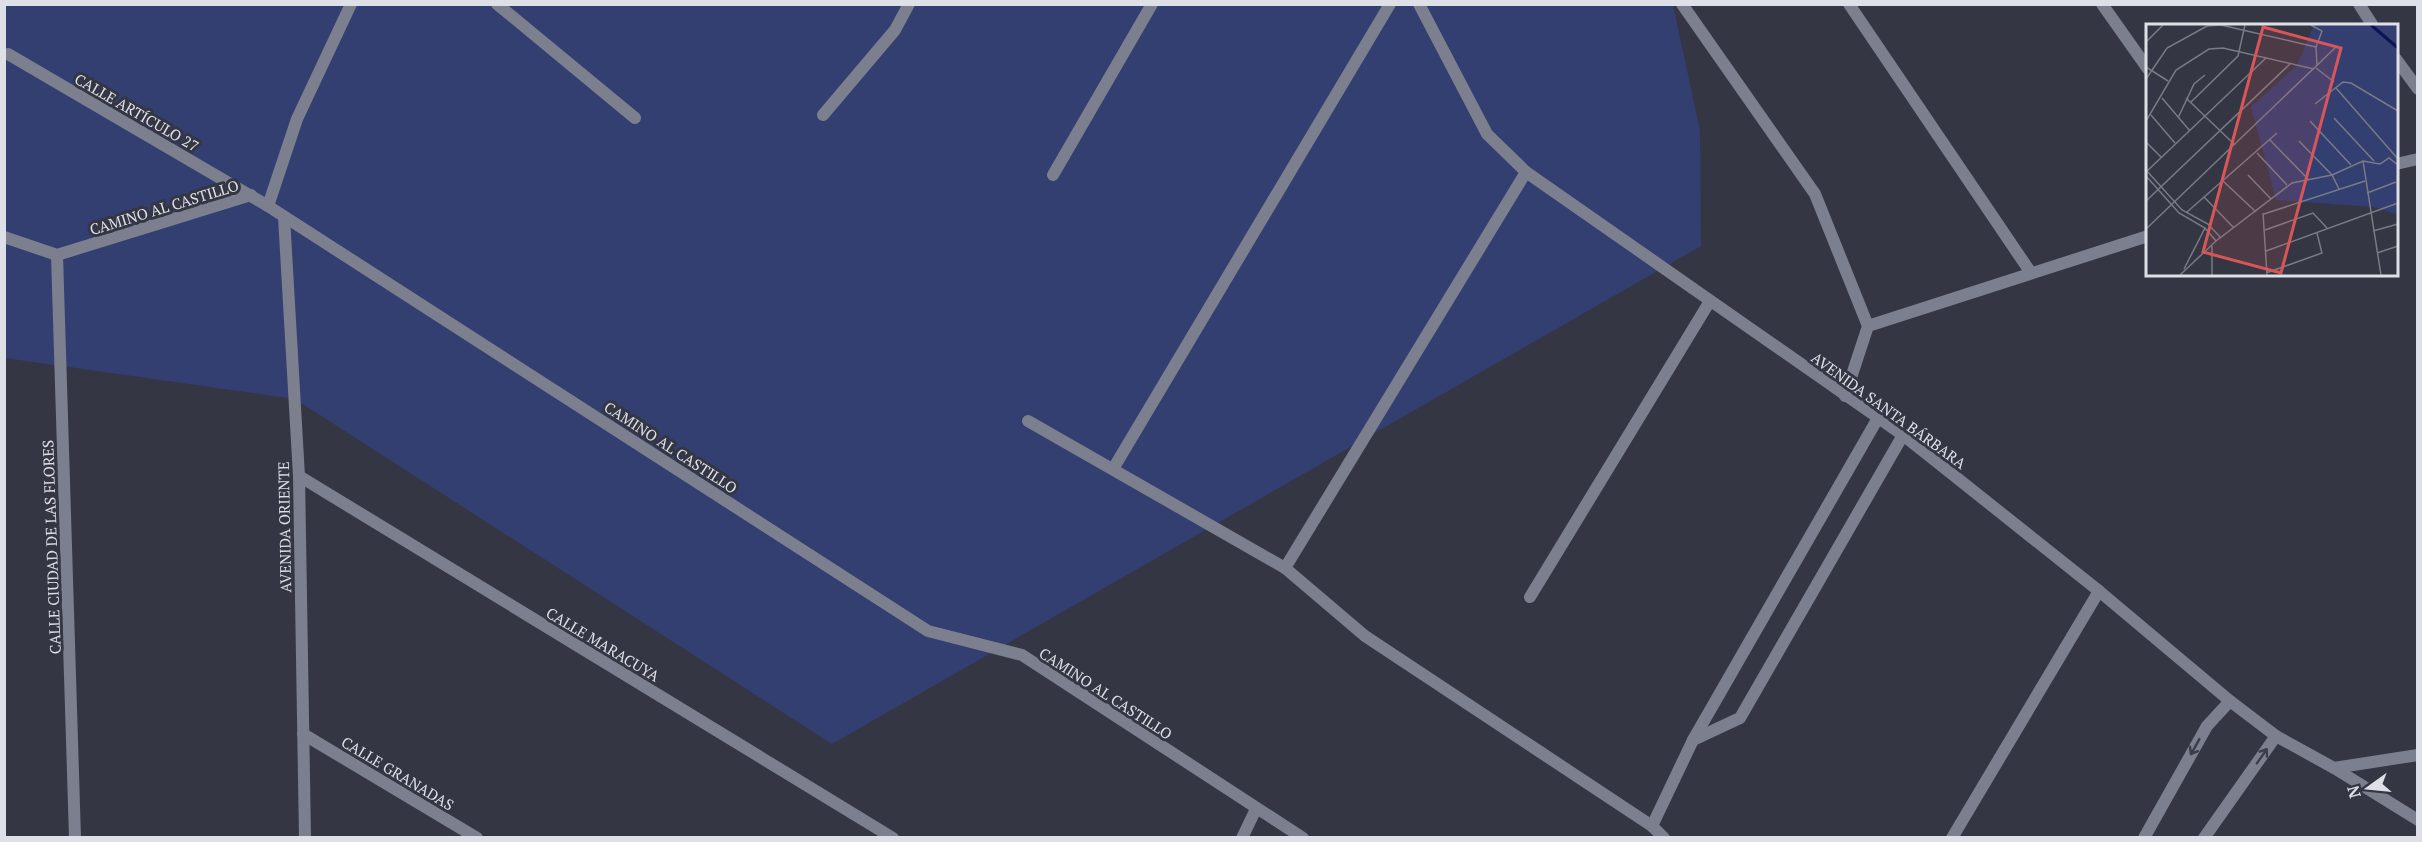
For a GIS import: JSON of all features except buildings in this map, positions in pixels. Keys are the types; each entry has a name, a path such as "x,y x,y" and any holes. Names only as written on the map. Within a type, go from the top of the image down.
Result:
{"street":[{"path":"268,206 297,119 351,4"},
{"path":"497,4 635,118"},
{"path":"823,115 895,30 909,4"},
{"path":"1053,175 1152,4"},
{"path":"1113,470 1390,4"},
{"name":"AVENIDA SANTA BÁRBARA","path":"1419,4 1488,134 1526,172 1903,435 2276,736 2334,768 2418,820"},
{"path":"1682,4 1815,194 1868,326 1845,396"},
{"path":"1848,4 2031,273"},
{"path":"2102,4 2146,66"},
{"path":"2359,4 2372,24"},
{"name":"CALLE ARTÍCULO 27","path":"8,54 251,195"},
{"path":"2398,60 2418,89"},
{"path":"2398,164 2418,159"},
{"path":"1285,568 1526,172"},
{"name":"CAMINO AL CASTILLO","path":"57,255 251,195 928,631 1022,655 1256,809 1303,837"},
{"name":"AVENIDA ORIENTE","path":"284,217 298,476 305,837"},
{"path":"4,237 57,255"},
{"path":"1868,326 2146,237"},
{"name":"CALLE CIUDAD DE LAS FLORES","path":"57,255 75,837"},
{"path":"1530,597 1710,301"},
{"path":"1652,826 1693,740 1878,418"},
{"path":"1028,421 1285,568 1365,636 1652,826 1664,837"},
{"path":"1693,740 1740,718 1903,435"},
{"name":"CALLE MARACUYA","path":"298,476 893,837"},
{"path":"1952,837 2099,591"},
{"path":"2144,837 2207,726 2230,701"},
{"name":"CALLE GRANADAS","path":"303,734 477,837"},
{"path":"2204,837 2276,736"},
{"path":"2334,768 2418,755"},
{"path":"1242,837 1256,809"}],"shaded area":[{"path":"5,5 1673,5 1700,131 1701,246 832,744 295,399 5,358"}]}
